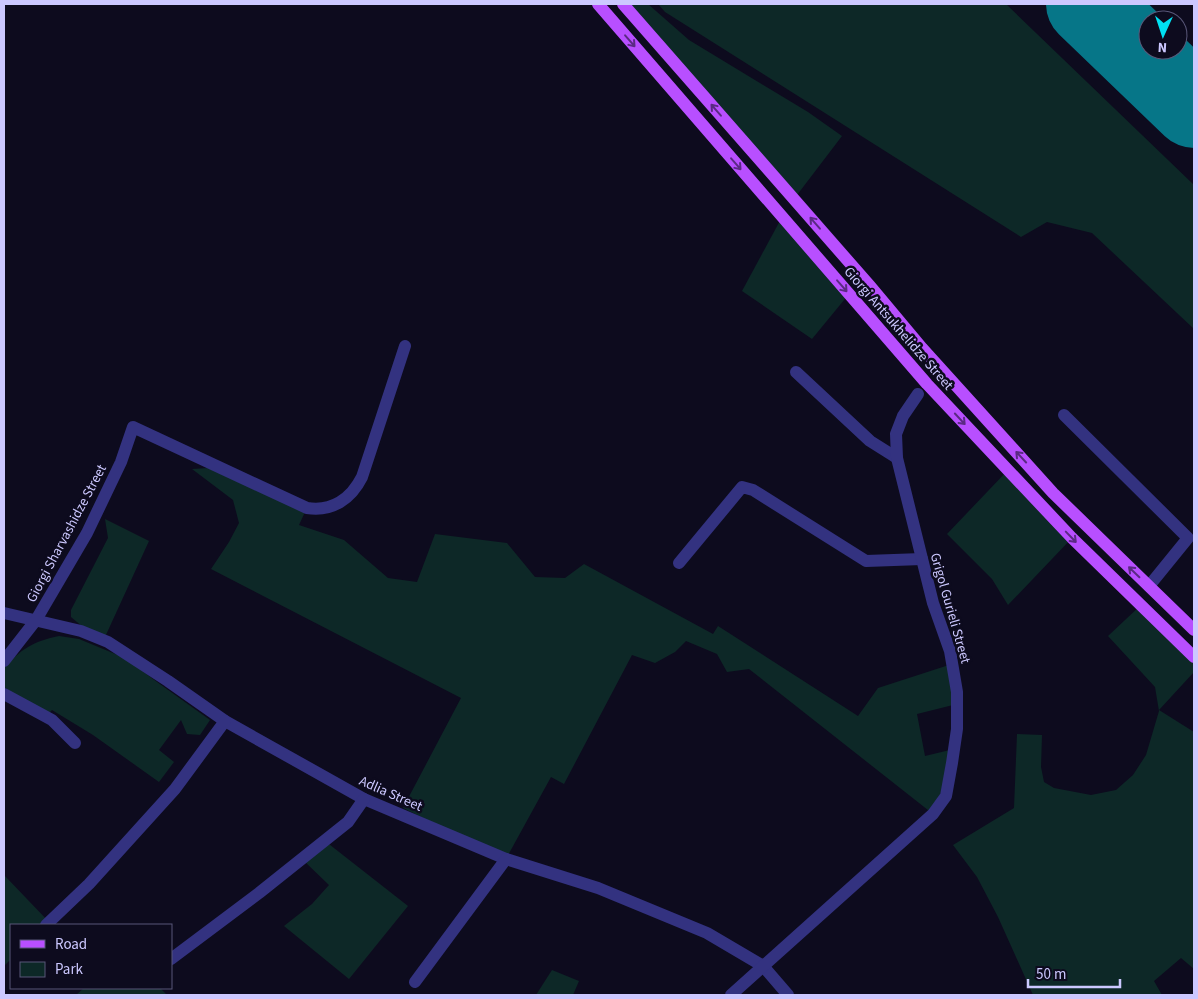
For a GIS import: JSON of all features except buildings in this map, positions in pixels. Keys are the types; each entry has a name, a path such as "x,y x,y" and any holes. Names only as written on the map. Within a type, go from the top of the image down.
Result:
{"main road":[{"name":"Giorgi Antsukhelidze Street","path":"598,4 926,384 1072,538 1194,657"},
{"name":"Giorgi Antsukhelidze Street","path":"623,4 950,380 1053,493 1194,630"}],"street":[{"name":"Giorgi Sharvashidze Street","path":"4,613 36,620 87,532 121,462 133,427 307,508 321,510 335,505 356,490 362,477 404,346"},
{"path":"796,372 870,441 897,458"},
{"name":"Grigol Gurieli Street","path":"731,995 933,814 946,796 957,729 957,692 950,651 934,603 897,458 896,434 903,416 918,394"},
{"path":"1064,415 1188,538 1149,586"},
{"path":"679,562 742,488 753,490 866,561 922,559"},
{"path":"4,661 36,620"},
{"name":"Adlia Street","path":"36,620 81,631 108,642 225,721 364,799 506,858 617,895 707,933 763,966 788,995"},
{"path":"4,694 52,720 75,744"},
{"path":"47,924 89,884 175,789 225,721"},
{"path":"172,958 259,893 348,822 364,799"},
{"path":"415,982 506,858"}],"green space":[{"path":"623,4 648,4 689,40 808,112 842,136 794,199"},
{"path":"658,4 1006,4 1194,185 1194,329 1092,233 1047,222 1021,237 665,12"},
{"path":"782,217 849,294 812,339 742,291"},
{"path":"208,468 305,512 299,525 344,540 388,578 417,582 435,534 507,543 535,577 565,578 584,564 713,634 718,626 858,716 878,688 952,664 957,704 917,714 925,756 954,749 952,763 933,814 749,669 727,672 717,654 686,641 675,652 655,663 632,655 564,784 551,777 506,859 403,808 461,698 211,569 239,523 233,500 192,469"},
{"path":"1008,470 1072,538 1008,605 992,579 947,534"},
{"path":"105,519 149,541 105,637 89,632 71,617 71,610 108,538"},
{"path":"1141,605 1194,657 1194,672 1159,710 1194,732 1194,969 1181,958 1154,981 1162,995 1033,995 998,917 977,877 953,845 1014,808 1017,734 1042,735 1041,767 1044,782 1054,788 1091,795 1116,790 1133,775 1146,755 1159,711 1155,687 1108,636"},
{"path":"59,636 79,639 125,658 210,720 200,735 187,734 181,720 159,750 174,762 159,782 93,735 52,710 47,715 4,687 4,668 16,656 35,643"},
{"path":"325,841 408,906 349,979 284,926 312,904 329,885 302,859"},
{"path":"4,875 49,922 47,924 10,924 10,960 4,966"},
{"path":"552,970 579,981 573,995 536,995"},
{"path":"83,989 161,989 167,995 76,995"}],"runway":[{"path":"1088,4 1194,106"}]}
